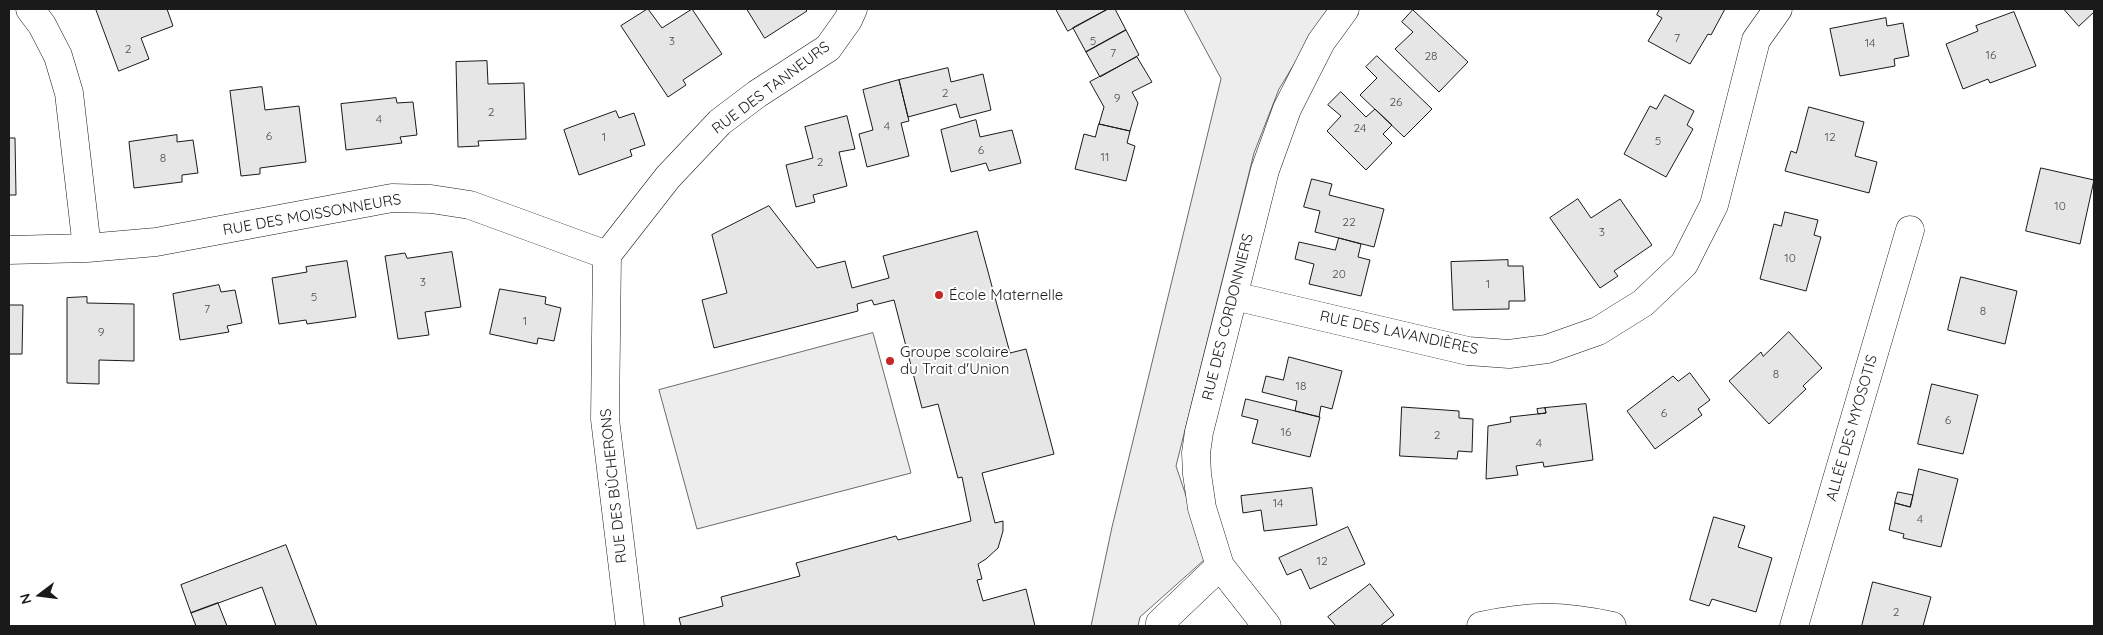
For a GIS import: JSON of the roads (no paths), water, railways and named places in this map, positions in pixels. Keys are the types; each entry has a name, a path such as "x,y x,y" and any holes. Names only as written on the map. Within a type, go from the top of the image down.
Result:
{"street":[{"path":"30,9 42,25 58,56 69,93 86,248"},
{"name":"RUE DES TANNEURS","path":"607,255 668,177 720,122 757,94 828,48 848,20 853,9"},
{"name":"RUE DES CORDONNIERS","path":"1267,626 1220,566 1202,508 1196,453 1199,432 1265,170 1286,109 1321,42 1345,9"},
{"name":"RUE DES LAVANDIÈRES","path":"1234,296 1468,352 1509,354 1547,349 1598,331 1643,303 1684,264 1714,205 1756,40 1778,9"},
{"name":"RUE DES MOISSONNEURS","path":"9,250 86,248 156,242 392,198 431,199 470,205 607,255"},
{"name":"ALLÉE DES MYOSOTIS","path":"1794,626 1910,230"},
{"name":"RUE DES BÛCHERONS","path":"607,255 604,419 630,626"},
{"path":"1160,626 1160,623 1220,566"},
{"path":"1481,626 1537,616 1582,619 1612,626"}],"place":[{"name":"École Maternelle","path":"939,295"},
{"name":"Groupe scolaire du Trait d'Union","path":"890,361"}]}
